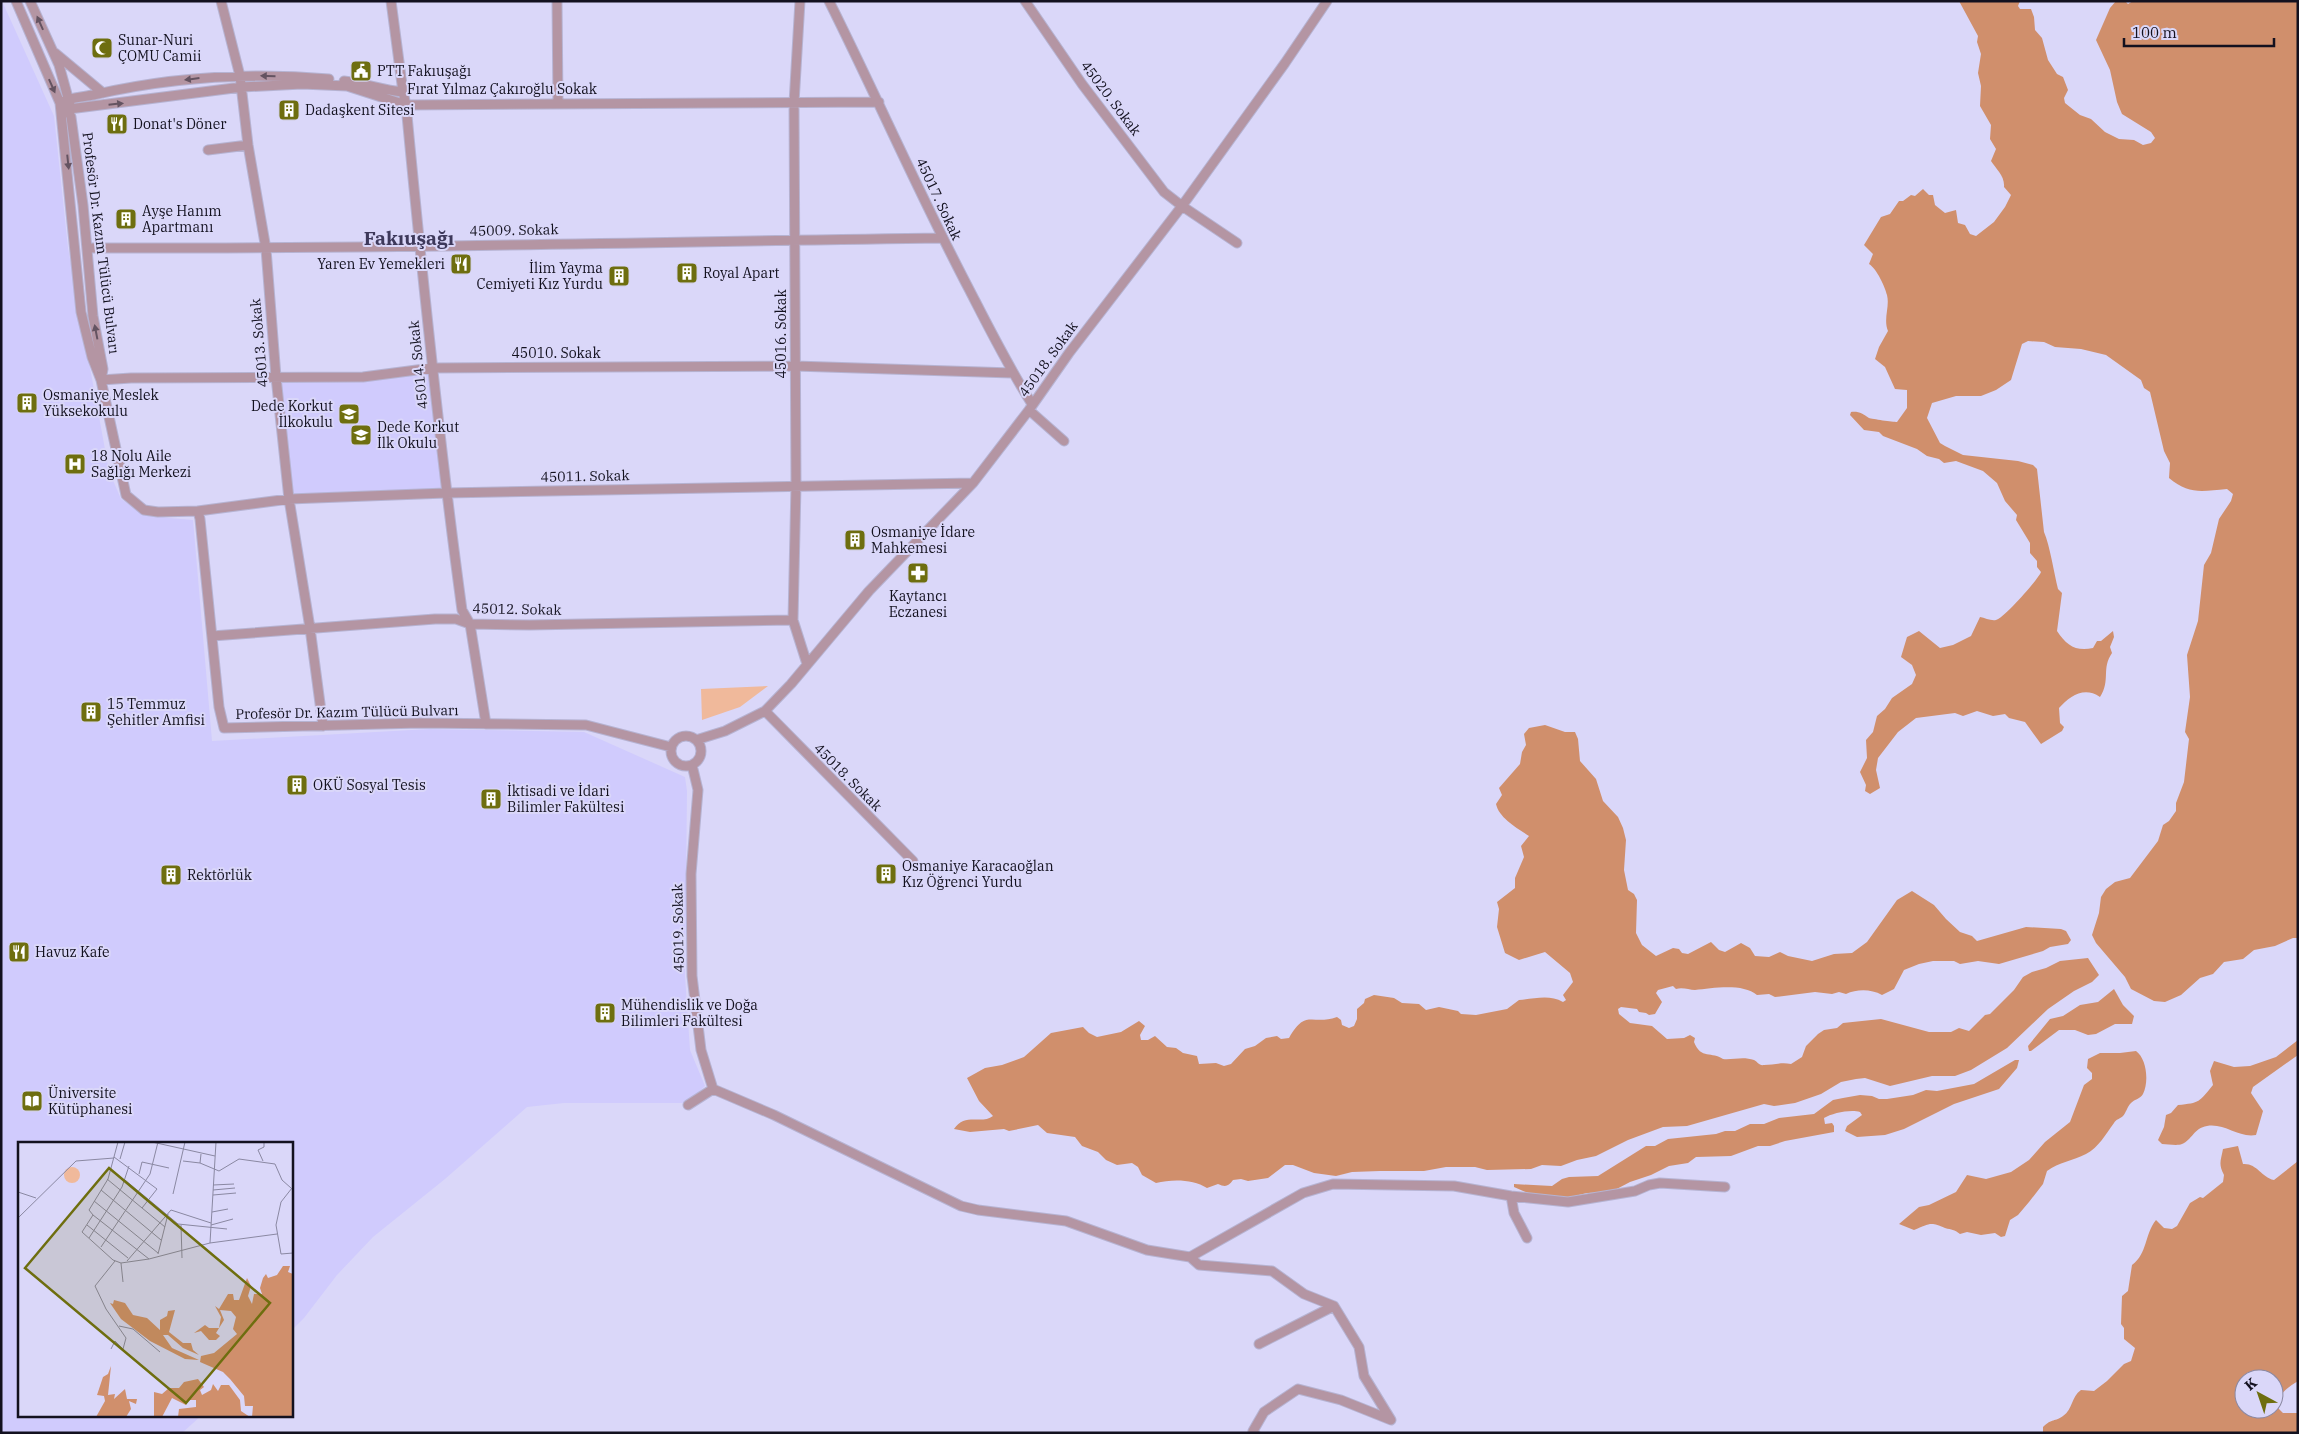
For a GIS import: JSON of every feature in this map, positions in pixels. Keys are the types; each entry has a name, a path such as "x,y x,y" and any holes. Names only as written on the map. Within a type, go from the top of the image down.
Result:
{"street":[{"name":"Profesör Dr. Kazım Tülücü Bulvarı","path":"16,1 73,126 93,316 103,369 102,380"},
{"name":"Profesör Dr. Kazım Tülücü Bulvarı","path":"30,1 59,65 65,108 81,312 92,358 102,380 126,495 144,510 158,512 198,511 219,706 224,728 420,723 586,725 671,747"},
{"name":"45013. Sokak","path":"221,1 242,87 248,145 266,249 276,377 289,499 310,628 323,726"},
{"name":"45014. Sokak","path":"391,1 402,92 406,105 446,493 462,610 470,624 486,724"},
{"path":"557,1 558,104"},
{"name":"45016. Sokak","path":"800,1 794,103 796,485 793,620 807,664"},
{"name":"45017. Sokak","path":"829,1 879,102 942,238 1030,407 1064,441"},
{"name":"45020. Sokak","path":"1025,1 1082,84 1171,199 1237,243"},
{"name":"45018. Sokak","path":"696,740 725,731 765,711 869,591 973,483 1069,353 1182,206 1327,1"},
{"path":"53,52 103,93"},
{"name":"Fırat Yılmaz Çakıroğlu Sokak","path":"65,108 103,93 133,86 198,78 240,76 301,77 360,82 384,90 402,92"},
{"name":"Fırat Yılmaz Çakıroğlu Sokak","path":"65,108 242,87 302,84 348,86 406,105 879,102"},
{"path":"208,150 248,145"},
{"name":"45009. Sokak","path":"87,248 266,249 942,238"},
{"name":"45010. Sokak","path":"102,380 131,378 363,377 432,368 795,366 1012,372"},
{"name":"45011. Sokak","path":"198,511 289,499 446,493 973,483"},
{"name":"45012. Sokak","path":"212,636 435,619 456,619 470,624 605,624 793,620"},
{"name":"45018. Sokak","path":"765,711 913,862"},
{"path":"682,737 696,740 701,753 696,762 692,765 683,766 678,764 672,757 671,747 677,739 682,737"},
{"name":"45019. Sokak","path":"692,765 698,790 691,874 692,976 700,1050 713,1089"},
{"path":"688,1105 713,1089 774,1115 961,1206 1066,1221 1147,1250 1190,1257 1199,1265 1272,1271 1304,1294 1334,1306 1359,1347 1364,1376 1391,1420 1341,1400 1298,1389 1264,1412 1253,1432 1255,1433"},
{"path":"1190,1257 1303,1193 1332,1184 1454,1186 1511,1196 1568,1202 1611,1196 1660,1183 1725,1187"},
{"path":"1511,1196 1514,1213 1527,1238"},
{"path":"1259,1344 1334,1306"}],"shaded area":[{"path":"2,1 54,116 68,248 109,471 121,499 142,513 193,520 212,741 430,729 584,732 685,777 687,791 685,976 690,1050 705,1086 688,1103 564,1103 527,1107 445,1179 373,1237 337,1275 304,1318 292,1330 292,1142 18,1142 18,1416 201,1416 182,1433 1,1433"},
{"path":"1959,1 2020,1 2018,6 2020,9 2031,9 2035,30 2042,38 2048,60 2057,74 2063,77 2068,90 2064,98 2065,103 2080,115 2091,119 2105,132 2119,139 2134,140 2143,145 2151,143 2155,138 2151,132 2122,114 2117,102 2110,70 2096,40 2110,8 2116,1 2125,1 2128,4 2133,1 2298,1 2298,938 2293,938 2275,946 2254,950 2243,959 2224,962 2213,974 2200,978 2181,995 2165,1002 2154,1001 2131,989 2125,977 2096,943 2092,935 2099,913 2101,897 2106,889 2115,882 2130,878 2158,841 2163,825 2169,821 2176,811 2176,803 2184,782 2189,739 2185,732 2190,697 2187,655 2198,621 2204,565 2211,553 2219,519 2231,501 2233,494 2227,489 2196,491 2183,487 2169,478 2170,463 2164,451 2150,392 2144,388 2141,380 2106,355 2081,349 2055,347 2044,342 2028,341 2022,344 2011,380 1996,390 1981,396 1956,396 1932,403 1927,418 1940,443 1963,455 2018,461 2033,465 2037,469 2044,532 2058,589 2062,593 2057,631 2068,644 2077,648 2087,649 2093,648 2097,641 2101,641 2113,631 2114,637 2110,647 2112,653 2107,664 2105,685 2100,697 2088,692 2073,696 2059,708 2060,723 2064,727 2062,731 2041,744 2025,722 2009,718 2005,714 1993,716 1977,711 1963,716 1955,713 1916,718 1898,732 1878,758 1876,770 1880,788 1870,794 1865,791 1866,785 1860,772 1867,758 1866,740 1873,732 1877,716 1885,709 1892,698 1912,684 1916,675 1912,665 1901,657 1907,637 1919,631 1940,648 1953,645 1971,636 1980,617 1990,620 2000,618 2020,599 2041,572 2037,567 2037,561 2030,553 2030,543 2016,520 2017,515 2005,501 1997,483 1983,471 1956,461 1944,463 1939,459 1927,456 1917,449 1883,436 1879,432 1864,430 1850,415 1851,412 1856,412 1869,418 1897,422 1907,408 1907,390 1895,389 1885,367 1875,359 1888,331 1886,322 1888,300 1880,278 1869,264 1873,254 1864,245 1881,217 1890,214 1899,201 1903,201 1911,195 1915,196 1923,189 1929,195 1933,195 1935,205 1945,213 1956,210 1958,223 1965,225 1970,234 1976,236 1994,222 2011,195 2004,187 2002,176 1991,161 1996,149 1990,139 1991,125 1980,106 1981,86 1978,73 1981,54 1977,42 1978,36"},
{"name":"Dede Korkut İlk Okulu","path":"432,368 446,493 289,499 276,377 363,377"},
{"path":"768,686 740,707 702,720 701,689"},
{"path":"1545,725 1565,732 1575,732 1578,739 1580,761 1596,779 1603,801 1618,817 1626,840 1624,870 1628,890 1634,894 1637,900 1636,933 1642,945 1656,956 1673,948 1688,954 1711,942 1719,950 1725,952 1741,943 1750,948 1755,956 1769,957 1780,952 1788,956 1812,961 1834,954 1852,953 1867,942 1897,900 1912,891 1934,905 1960,932 1972,936 1977,941 2026,927 2061,929 2066,931 2071,940 2068,944 2050,947 2043,951 1999,964 1978,961 1960,964 1954,961 1933,961 1919,964 1904,970 1894,989 1882,995 1864,990 1846,994 1839,992 1832,994 1815,992 1775,997 1769,994 1757,995 1751,991 1736,988 1695,990 1676,989 1673,986 1658,990 1656,993 1662,1002 1655,1014 1649,1015 1639,1012 1637,1009 1621,1007 1618,1009 1619,1014 1630,1023 1652,1026 1667,1039 1684,1038 1690,1035 1695,1038 1694,1042 1700,1051 1723,1059 1750,1059 1762,1065 1791,1064 1802,1057 1806,1046 1818,1034 1824,1030 1837,1028 1843,1023 1881,1019 1929,1032 1951,1032 1959,1028 1969,1031 1985,1015 1990,1014 2014,990 2023,977 2032,972 2060,961 2088,958 2099,975 2092,982 2074,991 2048,1009 2007,1048 1971,1070 1955,1076 1932,1076 1890,1086 1865,1078 1841,1082 1821,1094 1795,1103 1774,1106 1764,1104 1687,1126 1663,1127 1628,1140 1596,1156 1561,1166 1542,1165 1531,1169 1487,1170 1475,1167 1446,1167 1424,1171 1352,1172 1336,1176 1314,1173 1293,1165 1285,1165 1268,1178 1248,1181 1241,1179 1233,1180 1226,1186 1218,1184 1207,1188 1195,1183 1182,1181 1156,1183 1142,1175 1138,1167 1132,1163 1117,1165 1106,1160 1098,1152 1082,1146 1075,1137 1047,1133 1038,1125 1009,1131 1004,1129 970,1132 954,1129 963,1121 993,1116 979,1101 967,1078 985,1068 1002,1065 1024,1057 1051,1033 1083,1027 1097,1037 1121,1032 1139,1021 1145,1026 1140,1035 1141,1040 1148,1040 1155,1036 1167,1047 1176,1048 1183,1053 1197,1056 1199,1064 1216,1063 1224,1066 1231,1064 1245,1049 1255,1046 1266,1038 1277,1036 1281,1039 1289,1038 1300,1023 1305,1021 1337,1017 1341,1020 1342,1025 1349,1028 1354,1026 1357,1019 1357,1009 1364,1003 1365,999 1374,995 1394,998 1402,1003 1419,1004 1426,1010 1439,1007 1458,1011 1461,1014 1476,1015 1507,1009 1519,1000 1552,998 1563,1002 1566,1000 1563,995 1573,982 1570,973 1545,952 1519,960 1505,953 1497,927 1499,909 1497,902 1515,888 1515,878 1524,857 1521,846 1529,836 1501,814 1496,804 1502,795 1499,788 1520,764 1522,752 1526,745 1524,734 1529,728"},
{"path":"2114,989 2123,1005 2134,1016 2132,1024 2115,1024 2096,1034 2088,1035 2075,1030 2059,1030 2029,1051 2028,1046 2050,1019 2063,1016 2080,1005 2098,1002"},
{"path":"2298,1040 2298,1055 2253,1087 2251,1093 2263,1111 2256,1135 2207,1126 2199,1129 2180,1145 2162,1144 2158,1140 2164,1127 2166,1115 2171,1113 2178,1105 2198,1101 2213,1085 2210,1071 2214,1061 2234,1067 2250,1066 2276,1057"},
{"path":"2136,1051 2143,1059 2146,1071 2146,1083 2143,1094 2128,1106 2123,1116 2115,1122 2095,1148 2047,1171 2043,1184 2018,1215 2010,1220 2005,1236 2001,1237 1995,1233 1981,1235 1967,1232 1960,1234 1954,1230 1933,1224 1914,1230 1899,1224 1919,1207 1929,1205 1956,1192 1967,1175 1986,1179 2011,1172 2029,1160 2045,1142 2070,1122 2084,1085 2092,1079 2092,1073 2087,1068 2088,1059 2100,1053"},
{"path":"2015,1060 2019,1060 2017,1068 1999,1089 1954,1104 1904,1129 1885,1135 1857,1137 1845,1131 1847,1126 1862,1115 1860,1112 1847,1111 1824,1118 1825,1124 1832,1123 1834,1132 1785,1141 1770,1146 1758,1146 1731,1156 1696,1157 1688,1163 1669,1166 1611,1192 1561,1197 1528,1193 1514,1187 1514,1184 1552,1186 1562,1179 1569,1177 1598,1176 1646,1146 1655,1146 1668,1139 1735,1131 1750,1124 1764,1124 1779,1118 1814,1114 1833,1100 1860,1095 1887,1099 1913,1095 1926,1090 1937,1091 1974,1084"},
{"path":"2238,1146 2243,1164 2256,1168 2274,1180 2298,1161 2298,1381 2284,1392 2284,1369 2234,1369 2234,1419 2284,1419 2284,1413 2298,1413 2298,1433 2043,1433 2043,1427 2046,1424 2066,1413 2075,1396 2081,1390 2094,1391 2124,1364 2131,1361 2135,1348 2124,1339 2124,1328 2121,1324 2122,1296 2128,1291 2132,1265 2141,1255 2149,1232 2156,1220 2164,1228 2172,1229 2177,1226 2190,1203 2200,1197 2203,1198 2223,1182 2224,1175 2220,1162 2223,1149"}],"place":[{"name":"Sunar-Nuri ÇOMU Camii","path":"102,48"},
{"name":"PTT Fakıuşağı","path":"361,71"},
{"name":"Dadaşkent Sitesi","path":"289,110"},
{"name":"Donat's Döner","path":"117,124"},
{"name":"Ayşe Hanım Apartmanı","path":"126,219"},
{"name":"Yaren Ev Yemekleri","path":"461,264"},
{"name":"Royal Apart","path":"687,273"},
{"name":"İlim Yayma Cemiyeti Kız Yurdu","path":"619,276"},
{"name":"Osmaniye Meslek Yüksekokulu","path":"27,403"},
{"name":"Dede Korkut İlkokulu","path":"349,414"},
{"name":"Dede Korkut İlk Okulu","path":"361,435"},
{"name":"18 Nolu Aile Sağlığı Merkezi","path":"75,464"},
{"name":"Osmaniye İdare Mahkemesi","path":"855,540"},
{"name":"Kaytancı Eczanesi","path":"918,573"},
{"name":"15 Temmuz Şehitler Amfisi","path":"91,712"},
{"name":"OKÜ Sosyal Tesis","path":"297,785"},
{"name":"İktisadi ve İdari Bilimler Fakültesi","path":"491,799"},
{"name":"Osmaniye Karacaoğlan Kız Öğrenci Yurdu","path":"886,874"},
{"name":"Rektörlük","path":"171,875"},
{"name":"Havuz Kafe","path":"19,952"},
{"name":"Mühendislik ve Doğa Bilimleri Fakültesi","path":"605,1013"},
{"name":"Üniversite Kütüphanesi","path":"32,1101"}],"district":[{"name":"Fakıuşağı","path":"409,238"}]}
